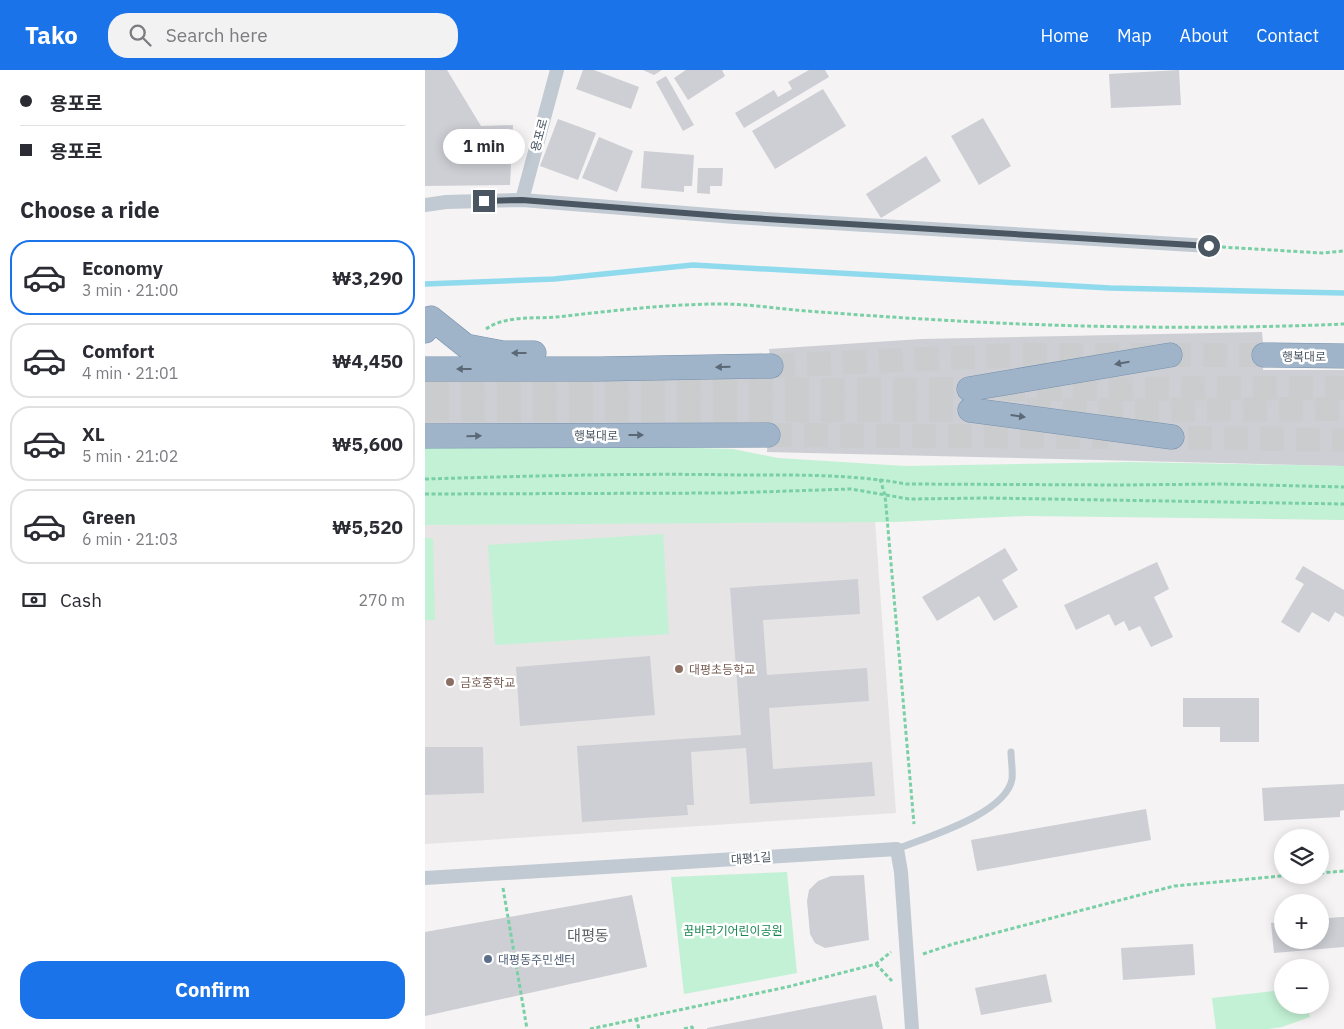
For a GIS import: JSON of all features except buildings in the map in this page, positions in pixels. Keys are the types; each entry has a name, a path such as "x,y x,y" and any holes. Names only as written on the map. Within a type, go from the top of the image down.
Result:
{"highway":[{"path":"427,318 466,346 503,353 555,353 600,369"},
{"path":"1170,355 969,400 1172,437"},
{"name":"행복대로","path":"1264,355 1344,356"},
{"path":"425,369 600,369 771,366"},
{"name":"행복대로","path":"425,436 767,435"}],"street":[{"name":"용포로","path":"522,200 557,70"},
{"path":"425,205 446,202 522,200 735,217 1209,246"},
{"path":"897,849 901,872 912,1029"},
{"name":"대평1길","path":"425,878 897,849"}],"lane":[{"path":"897,849 977,816 1001,800 1012,780 1011,752"}],"path":[{"path":"1209,246 1322,253 1344,250"},
{"path":"466,346 473,338 493,324 517,319 549,318 658,306 723,304 999,323 1242,327 1344,324"},
{"path":"425,479 673,474 820,476 880,479 906,484 1221,484 1344,487"},
{"path":"880,479 885,495 914,824"},
{"path":"425,494 727,493 851,489 909,499 988,498 1344,504"},
{"path":"1329,872 1344,871"},
{"path":"922,955 953,944 1175,886 1274,877"},
{"path":"513,887 503,888 527,1029"},
{"path":"591,1029 787,987 875,964 891,952 892,943"},
{"path":"637,1018 639,1029"},
{"path":"684,1029 692,1027 693,1029"}],"shaded area":[{"name":"대평초등학교","path":"875,521 896,813 425,844 425,525"}],"green space":[{"path":"626,446 733,449 778,458 905,466 1131,462 1344,466 1344,520 1026,516 894,522 425,525 425,447"},
{"path":"663,534 669,634 495,645 488,545"},
{"path":"425,538 433,538 435,620 425,620"},
{"name":"꿈바라기어린이공원","path":"787,872 797,973 684,994 671,877"},
{"path":"1274,991 1274,1014 1309,1014 1310,1017 1282,1027 1268,1029 1216,1029 1212,998"}],"waterway":[{"path":"425,284 554,279 693,265 1110,288 1344,293"}],"tunnel":[{"path":"771,366 1018,355 1264,355"},
{"path":"425,391 1344,388"},
{"path":"1027,410 1344,409"},
{"path":"425,410 991,410"},
{"path":"768,435 1108,437"},
{"path":"1152,437 1344,440"}],"place":[{"name":"대평초등학교","path":"679,669"},
{"name":"금호중학교","path":"450,682"},
{"name":"대평동주민센터","path":"488,959"}],"district":[{"name":"대평동","path":"588,935"}],"route":[{"path":"484,201 522,200 735,217 1209,246"}]}
